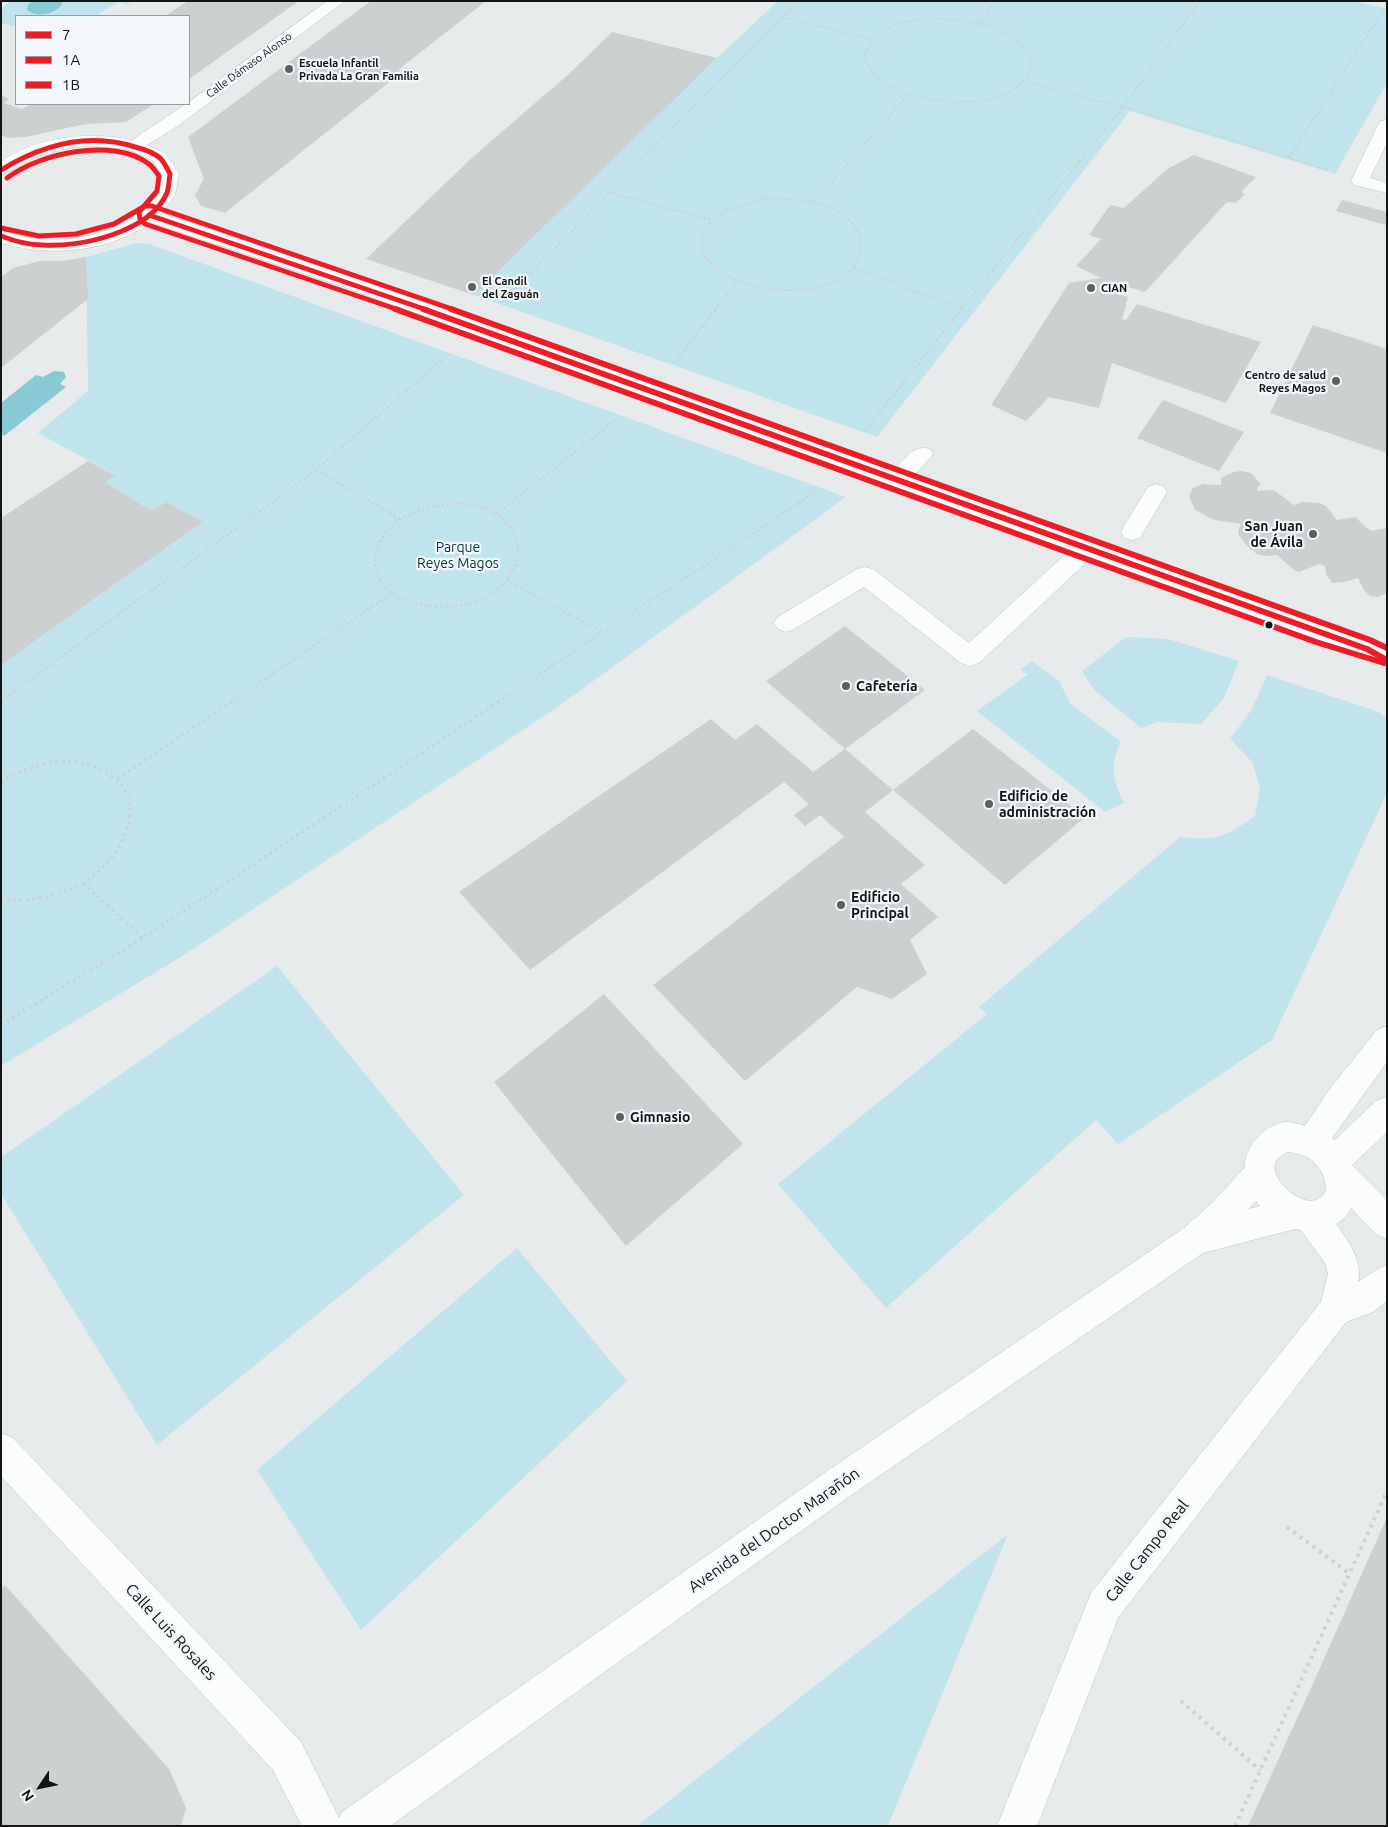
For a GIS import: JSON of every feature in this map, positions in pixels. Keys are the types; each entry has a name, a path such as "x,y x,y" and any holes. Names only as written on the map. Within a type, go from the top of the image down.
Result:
{"street":[{"name":"Calle Dámaso Alonso","path":"136,145 337,1"},
{"path":"1387,125 1360,181 1387,188"},
{"path":"2,238 38,246 78,244 118,233 149,215 166,195 170,174 159,157 136,145 105,140 70,142 35,151 3,167"},
{"path":"149,215 354,284 1380,654"},
{"path":"898,480 922,454"},
{"path":"1132,532 1156,492"},
{"path":"786,623 865,575 970,657 1086,548"},
{"path":"1387,1039 1340,1100 1328,1159 1342,1187 1340,1198 1333,1208 1323,1214 1303,1215 1283,1207 1271,1198 1264,1186 1259,1160 1264,1149 1273,1142 1284,1137 1297,1138 1328,1159 1387,1223"},
{"path":"1328,1159 1387,1111"},
{"name":"Avenida del Doctor Marañón","path":"356,1826 835,1486 1195,1239 1224,1213 1260,1173"},
{"name":"Avenida del Doctor Marañón","path":"1195,1239 1303,1215"},
{"name":"Calle Campo Real","path":"1017,1826 1104,1606 1335,1310 1344,1274 1339,1255 1303,1215"},
{"path":"1335,1310 1362,1300 1387,1281"},
{"name":"Calle Luis Rosales","path":"1,1450 287,1756 323,1826"}],"path":[{"path":"500,304 608,192 798,1"},
{"path":"981,24 995,1"},
{"path":"864,432 1123,106 1200,1"},
{"path":"1289,158 1386,5"},
{"path":"781,17 873,39"},
{"path":"927,18 954,18 981,24 1003,32 1019,43 1024,49 1029,56 1031,69 1024,82 1009,92 987,99 961,102 934,101 908,95 885,84 870,71 864,57 869,43 873,39 882,31 902,23 927,18"},
{"path":"1024,82 1123,106 1334,172"},
{"path":"814,202 908,95"},
{"path":"608,192 712,220"},
{"path":"763,198 789,198 814,202 836,211 852,223 861,238 862,254 854,268 837,281 815,289 788,292 761,290 736,283 716,271 704,257 701,241 706,226 712,220 720,213 740,204 763,198"},
{"path":"854,268 963,309"},
{"path":"673,364 736,283"},
{"path":"1,701 316,470 454,350"},
{"path":"496,514 625,413"},
{"path":"316,470 400,520"},
{"path":"1,1025 143,938 604,633 806,498 818,484"},
{"path":"453,504 483,507 496,514 514,530 519,546 517,564 507,580 490,594 468,603 444,607 421,605 400,598 393,593 385,586 376,571 374,554 382,537 400,520 414,511 437,505 453,504"},
{"path":"507,580 604,633"},
{"path":"117,779 393,593"},
{"path":"1,782 19,772 46,763 74,761 98,767 117,779 128,797 130,819 123,842 106,864 83,883 56,895 27,901 1,899"},
{"path":"83,883 143,938"},
{"path":"1235,1826 1387,1491"},
{"path":"1287,1526 1350,1574"},
{"path":"1181,1701 1260,1770"}],"green space":[{"path":"12,1 132,1 128,4 119,2 97,15 15,15 15,27 1,23 1,8"},
{"path":"778,1 1355,1 1387,9 1387,83 1335,174 1130,111 877,437 474,295"},
{"name":"Parque Reyes Magos","path":"137,243 149,244 846,497 559,706 184,955 1,1066 1,665 202,523 166,502 152,511 105,482 115,475 38,433 88,391 86,257"},
{"path":"1126,637 1168,639 1239,661 1224,698 1201,724 1157,722 1141,728 1094,690 1082,671"},
{"path":"1032,661 1059,681 1070,703 1121,742 1115,758 1114,773 1117,787 1124,803 1105,812 977,711 1027,675 1021,669"},
{"path":"1267,675 1379,712 1387,719 1387,793 1272,1040 1118,1144 1096,1120 886,1308 778,1184 987,1014 979,1007 1180,837 1212,838 1220,836 1236,829 1255,816 1260,789 1253,763 1230,739 1252,709"},
{"path":"277,966 464,1195 157,1445 1,1194 1,1157"},
{"path":"517,1248 627,1381 361,1630 257,1470"},
{"path":"1008,1534 888,1826 637,1826"}],"water":[{"path":"33,1 61,1 62,4 55,11 41,15 27,10 28,5"},
{"path":"54,371 64,372 66,377 60,384 66,387 4,436 1,434 1,403 36,375 43,377"}],"building":[{"path":"188,1 299,1 190,78 190,15 167,15"},
{"path":"371,1 486,1 398,70 402,72 225,213 201,206 195,195 204,179 188,137"},
{"path":"612,32 717,58 474,295 366,259 475,155 570,73"},
{"path":"1,95 9,99 4,103 22,109 29,105 152,105 126,122 86,124 25,137 8,138 1,135"},
{"name":"CIAN","path":"1194,155 1256,177 1241,192 1245,194 1236,203 1227,202 1145,292 1119,284 1113,293 1128,297 1122,319 1126,320 1137,304 1261,342 1226,403 1112,363 1099,408 1049,397 1026,421 991,405 1069,283 1101,278 1076,266 1101,239 1089,235 1110,205 1124,208 1167,169"},
{"path":"1342,200 1387,212 1386,225 1336,211"},
{"path":"86,257 88,299 1,368 1,277 13,268 40,261 61,261"},
{"name":"Centro de salud Reyes Magos","path":"1313,325 1387,349 1387,453 1270,413"},
{"path":"1163,400 1244,432 1219,471 1137,438"},
{"path":"88,461 116,476 105,482 152,511 166,502 203,522 1,665 1,518"},
{"name":"San Juan de Ávila","path":"1234,472 1251,473 1261,484 1257,488 1258,491 1274,490 1294,505 1302,502 1319,503 1326,506 1337,520 1355,517 1372,531 1387,528 1387,593 1378,597 1370,596 1364,590 1358,578 1332,583 1326,574 1325,566 1319,564 1299,572 1294,570 1277,555 1266,556 1257,554 1250,549 1239,536 1238,531 1241,524 1214,520 1195,510 1189,496 1193,488 1203,484 1221,485 1221,478"},
{"name":"Cafetería","path":"845,626 925,690 845,749 766,681"},
{"name":"Edificio Principal","path":"711,719 735,740 757,724 813,772 845,749 893,790 865,812 925,865 901,884 938,917 910,940 927,974 892,999 857,987 745,1081 653,985 844,837 820,815 805,826 794,815 809,804 784,782 530,970 459,892"},
{"name":"Edificio de administración","path":"973,729 1085,817 1005,885 893,790"},
{"name":"Gimnasio","path":"604,994 743,1144 626,1246 494,1082"},
{"path":"1387,1517 1387,1826 1248,1826 1315,1679"},
{"path":"5,1585 169,1769 186,1808 181,1826 1,1826 1,1589"}],"transit line":[{"name":"7","path":"1,170 33,152 69,142 88,140 106,141 142,149 160,158 170,174 166,194 152,212 134,225 113,235 90,242 42,246 1,236"},
{"name":"1A","path":"7,178 21,168 67,153 103,151 136,157 149,165 159,176 157,191 139,212 140,219 145,224 351,293 1316,642 1384,663"},
{"name":"1B","path":"1,228 39,236 76,234 114,224 145,206 152,206 357,275 1370,640 1387,648"},
{"name":"7","path":"149,215 354,284 1367,649 1387,660"}],"place":[{"name":"Escuela Infantil Privada La Gran Familia","path":"289,69"},
{"name":"El Candil del Zaguán","path":"472,287"},
{"name":"CIAN","path":"1091,288"},
{"name":"Centro de salud Reyes Magos","path":"1336,381"},
{"name":"San Juan de Ávila","path":"1313,534"},
{"name":"Cafetería","path":"846,686"},
{"name":"Edificio de administración","path":"989,804"},
{"name":"Edificio Principal","path":"841,905"},
{"name":"Gimnasio","path":"620,1117"}]}
